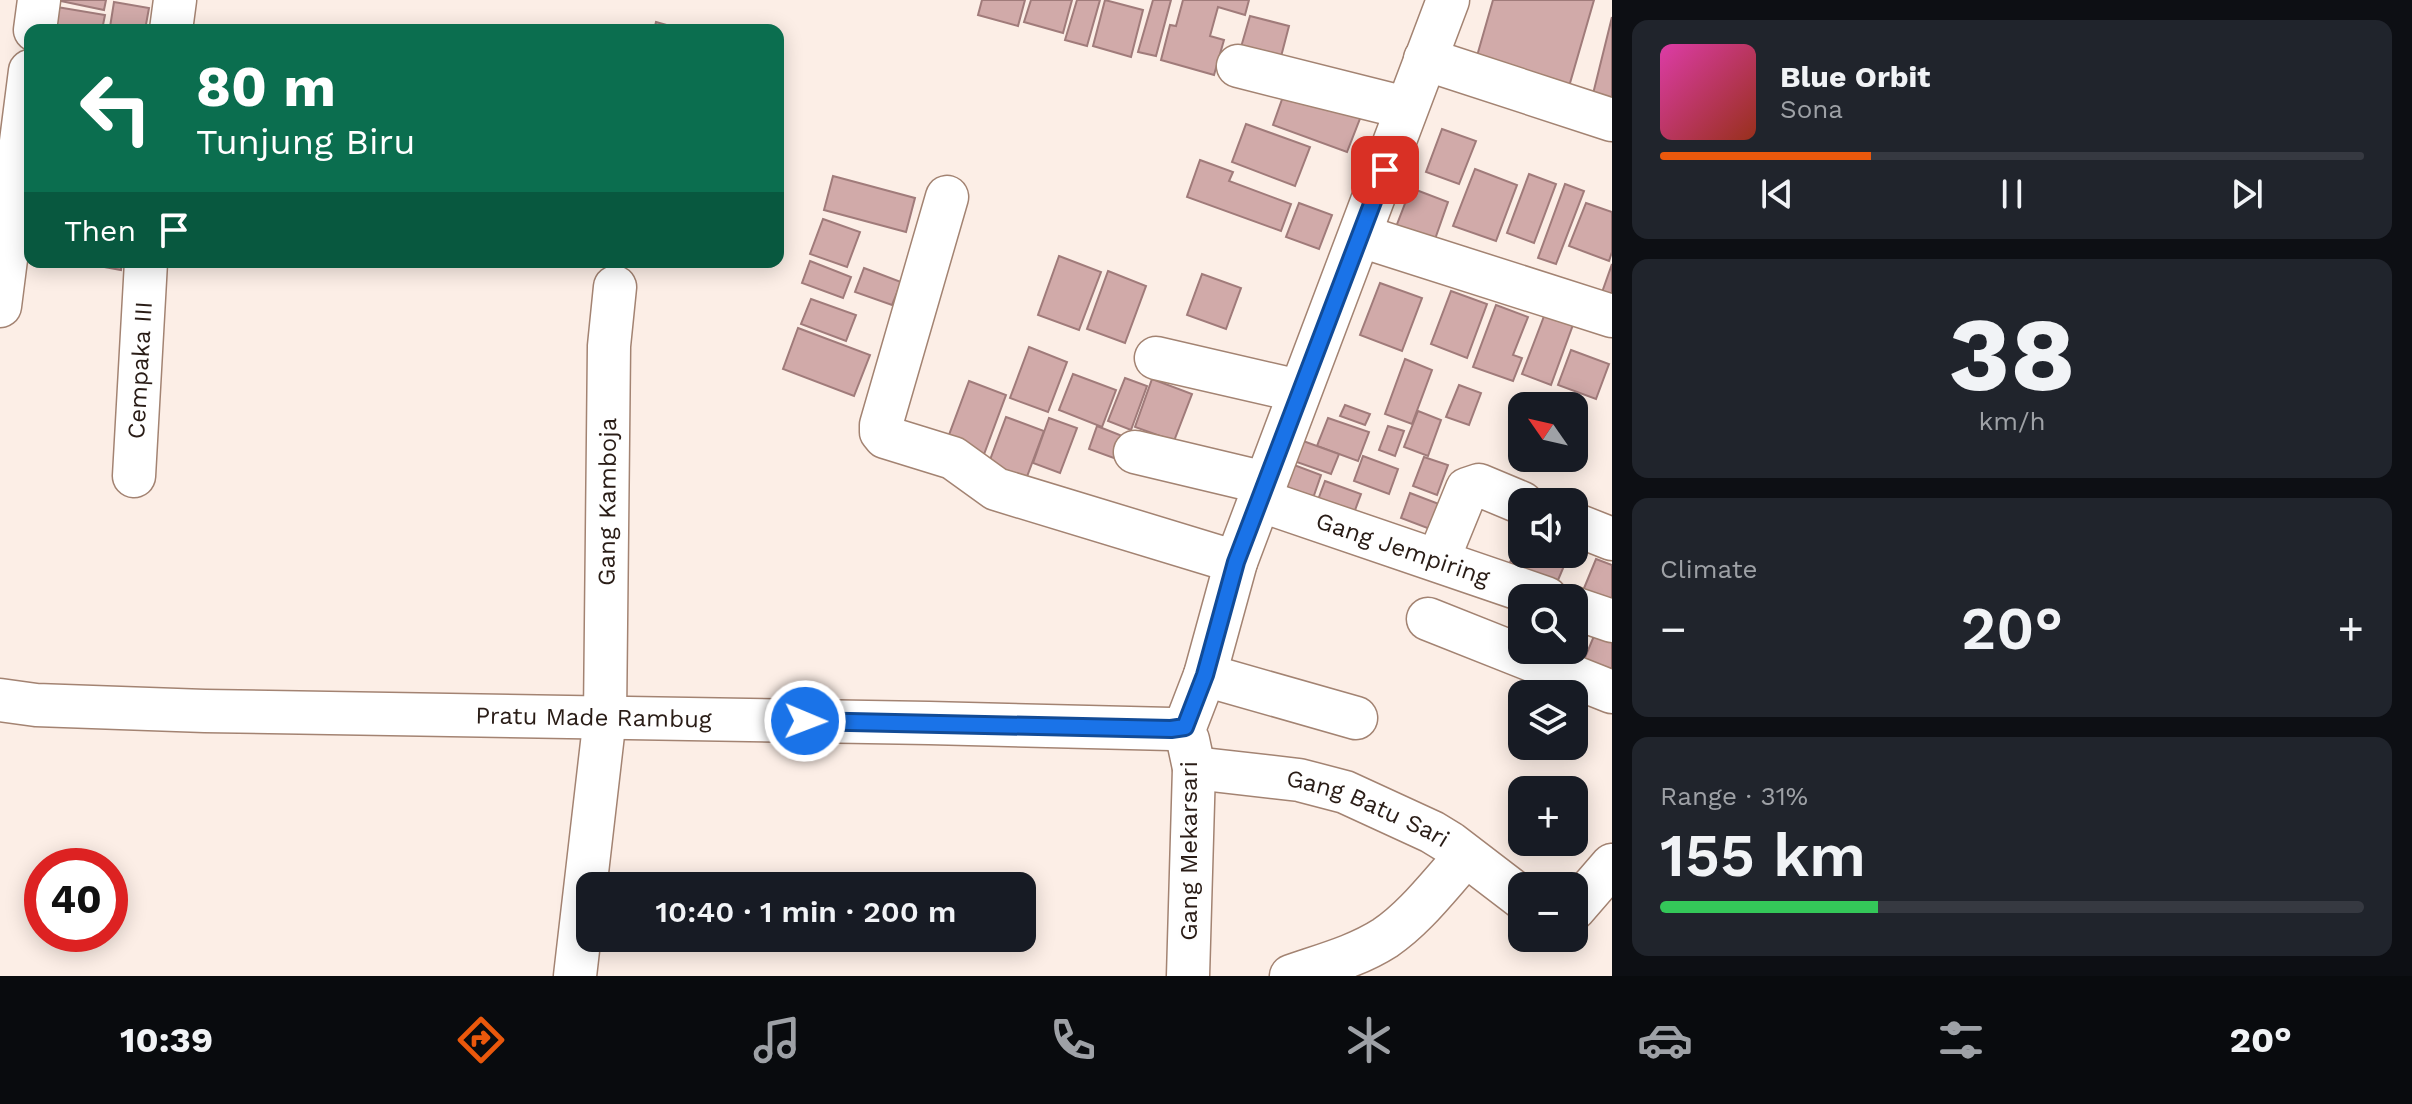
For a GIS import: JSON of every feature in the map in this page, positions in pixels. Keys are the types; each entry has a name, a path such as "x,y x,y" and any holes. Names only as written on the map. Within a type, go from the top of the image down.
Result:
{"street":[{"path":"36,24 39,0"},
{"path":"172,24 175,0"},
{"path":"1185,727 1205,675 1236,562 1448,0"},
{"path":"1425,59 1612,120"},
{"path":"1238,66 1406,108"},
{"path":"0,306 22,192 24,162"},
{"path":"947,197 881,432 885,437 953,458 996,489 1236,562"},
{"path":"1361,236 1612,316"},
{"name":"Cempaka III","path":"134,476 146,268"},
{"name":"Gang Kamboja","path":"575,976 605,717 609,346 615,287"},
{"path":"1156,358 1299,391"},
{"name":"Gang Jempiring","path":"1135,452 1262,492 1508,585"},
{"path":"1438,560 1467,489 1479,485 1508,497"},
{"path":"1588,530 1612,539"},
{"path":"1588,613 1612,621"},
{"path":"1428,619 1612,692"},
{"path":"1205,675 1356,718"},
{"name":"Pratu Made Rambug","path":"0,700 36,705 205,711 1185,727"},
{"name":"Gang Mekarsari","path":"1185,727 1194,768 1188,976"},
{"name":"Gang Batu Sari","path":"1194,768 1299,780 1345,792 1432,832 1508,888"},
{"path":"1291,976 1342,959 1384,939 1465,857"},
{"path":"1588,893 1612,865"}],"building":[{"path":"56,0 106,0 104,10"},
{"path":"982,0 1025,0 1018,26 978,15"},
{"path":"1031,0 1072,0 1063,33 1024,22"},
{"path":"1077,0 1100,0 1087,46 1065,40"},
{"path":"1105,0 1143,10 1131,57 1093,46"},
{"path":"1153,0 1171,0 1156,56 1138,52"},
{"path":"1183,0 1249,0 1245,15 1218,7 1210,36 1224,40 1214,75 1161,60 1170,25 1176,26"},
{"path":"1493,0 1594,0 1568,90 1475,63"},
{"path":"114,2 149,8 146,24 110,24"},
{"path":"57,7 105,15 103,24 54,24"},
{"path":"1250,16 1289,26 1277,72 1237,61"},
{"path":"1612,17 1612,108 1591,102"},
{"path":"1286,88 1361,116 1347,152 1273,125"},
{"path":"1246,124 1310,147 1295,186 1232,162"},
{"path":"1442,129 1476,141 1459,184 1426,172"},
{"path":"1200,160 1233,172 1229,181 1291,204 1281,231 1187,197"},
{"path":"1475,169 1517,185 1496,241 1453,226"},
{"path":"1529,174 1556,184 1534,243 1507,233"},
{"path":"833,176 915,198 906,232 824,210"},
{"path":"1565,184 1584,191 1556,264 1538,258"},
{"path":"1411,188 1448,202 1434,242 1396,227"},
{"path":"1299,203 1332,215 1319,249 1286,237"},
{"path":"1586,203 1612,212 1612,252 1609,261 1569,246"},
{"path":"823,219 860,232 847,267 810,254"},
{"path":"1059,256 1101,272 1079,330 1038,315"},
{"path":"810,261 851,277 843,298 802,283"},
{"path":"1612,264 1612,303 1600,298"},
{"path":"864,268 901,282 892,305 855,292"},
{"path":"1108,271 1146,286 1125,343 1087,329"},
{"path":"1202,274 1241,288 1226,329 1187,315"},
{"path":"1380,283 1422,298 1402,351 1360,335"},
{"path":"1451,291 1487,304 1467,358 1431,344"},
{"path":"811,299 856,315 846,341 801,324"},
{"path":"1496,305 1528,317 1513,355 1522,358 1513,381 1473,367"},
{"path":"1546,311 1574,322 1551,385 1522,374"},
{"path":"798,328 870,355 854,396 783,369"},
{"path":"1029,347 1067,362 1048,412 1010,398"},
{"path":"1571,350 1609,364 1596,399 1588,396 1588,392 1577,392 1558,385"},
{"path":"1405,359 1432,370 1412,424 1385,414"},
{"path":"1073,374 1116,390 1102,427 1059,410"},
{"path":"1125,378 1147,386 1131,430 1108,421"},
{"path":"1152,379 1192,394 1174,441 1135,427"},
{"path":"969,381 1006,395 983,457 946,443"},
{"path":"1459,385 1481,393 1469,425 1446,417"},
{"path":"1345,405 1370,414 1365,425 1340,416"},
{"path":"1418,411 1441,420 1428,456 1404,447"},
{"path":"1006,417 1044,431 1022,490 984,476"},
{"path":"1049,418 1077,428 1060,473 1033,463"},
{"path":"1328,418 1369,432 1358,461 1317,446"},
{"path":"1097,426 1130,439 1122,461 1089,449"},
{"path":"1388,426 1404,431 1395,456 1379,450"},
{"path":"1295,438 1339,454 1331,474 1288,459"},
{"path":"1363,456 1398,469 1389,494 1354,481"},
{"path":"1424,457 1448,465 1437,495 1413,486"},
{"path":"1286,462 1321,475 1311,504 1275,491"},
{"path":"1325,481 1361,494 1351,521 1315,508"},
{"path":"1410,493 1439,504 1430,529 1401,518"},
{"path":"1596,559 1612,565 1612,611 1588,601 1586,584"},
{"path":"1516,568 1563,568 1554,584"},
{"path":"1596,631 1612,638 1612,685 1579,672 1582,664 1588,664 1588,650"}],"route":[{"path":"805,721 1185,727 1205,675 1236,562 1385,170"}]}
